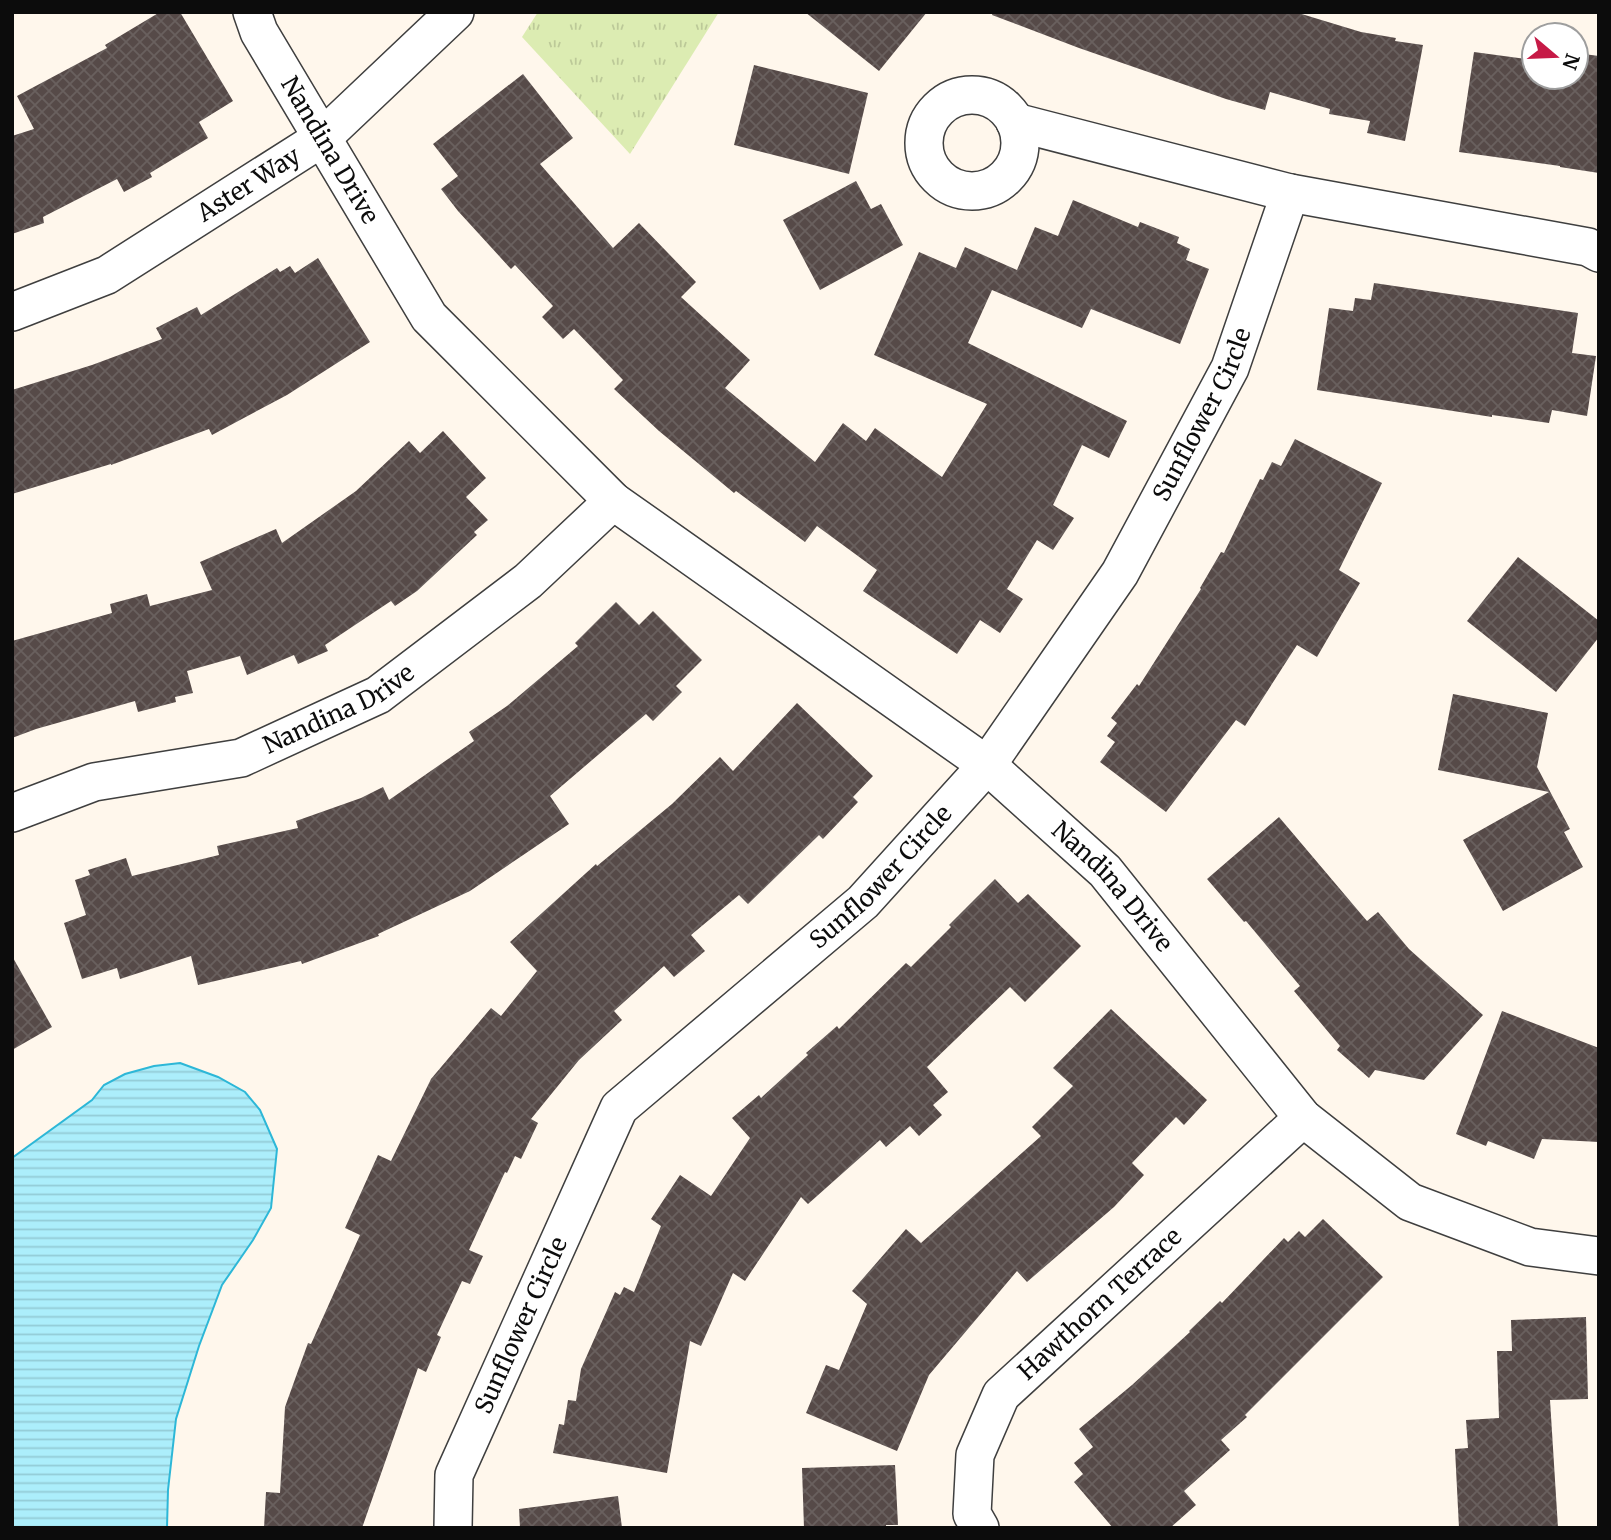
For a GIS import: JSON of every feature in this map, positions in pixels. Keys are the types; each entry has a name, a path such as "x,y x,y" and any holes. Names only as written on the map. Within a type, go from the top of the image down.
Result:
{"street":[{"name":"Nandina Drive","path":"252,12 259,32 429,317 613,501 987,765 1105,871 1303,1118 1410,1202 1530,1247 1599,1256"},
{"name":"Aster Way","path":"12,312 107,275 322,138 455,12"},
{"path":"1015,122 1290,193 1588,247 1599,253"},
{"name":"Sunflower Circle","path":"453,1528 454,1475 619,1108 863,902 987,765 1120,573 1230,368 1290,193"},
{"name":"Nandina Drive","path":"12,813 94,782 241,758 378,695 528,581 613,501"},
{"name":"Hawthorn Terrace","path":"980,1528 972,1514 975,1455 1001,1395 1303,1118"}],"green space":[{"path":"538,12 719,12 630,154 522,37"}],"water":[{"path":"180,1063 218,1077 245,1092 260,1110 277,1149 271,1208 222,1285 176,1419 168,1490 167,1528 12,1528 12,1158 92,1100 104,1085 125,1074 154,1066"}],"building":[{"path":"160,12 180,12 233,101 199,122 208,138 150,173 152,177 124,192 117,179 43,217 44,223 12,234 12,136 34,129 17,96 107,48 105,45"},
{"path":"805,12 927,12 879,71"},
{"path":"993,12 1295,12 1361,32 1396,38 1395,41 1423,45 1405,141 1367,133 1370,121 1329,114 1330,109 1270,92 1265,110 1226,99 1079,48 992,15"},
{"path":"1474,52 1520,58 1520,91 1590,91 1590,55 1599,56 1599,173 1459,152"},
{"path":"754,65 868,93 849,174 734,145"},
{"path":"523,74 573,138 540,164 613,248 639,223 696,282 681,297 750,360 725,388 815,462 843,423 866,441 875,428 942,477 987,404 874,355 919,252 956,268 965,247 1017,270 1035,227 1058,236 1073,200 1138,227 1140,222 1179,237 1177,243 1190,249 1186,260 1209,269 1180,344 1091,309 1082,328 992,290 968,343 1127,421 1109,458 1082,445 1053,505 1074,518 1053,550 1037,540 1007,589 1023,599 1000,633 980,620 957,654 863,591 877,570 817,526 805,542 736,491 734,493 659,431 614,389 623,380 574,329 563,339 542,317 553,306 515,265 511,269 441,189 458,176 433,144"},
{"path":"856,181 871,209 881,204 903,245 820,290 783,220"},
{"path":"318,258 370,342 287,395 212,435 209,429 111,465 12,494 12,390 162,339 156,328 197,307 201,315 277,268 280,272 290,266 295,273"},
{"path":"1374,283 1578,313 1572,353 1596,356 1587,416 1552,410 1549,423 1317,390 1329,308 1353,311 1355,298 1371,300"},
{"path":"443,431 486,478 466,497 488,520 474,532 477,535 417,591 395,606 391,601 325,645 328,651 298,664 294,655 247,675 240,656 187,671 193,693 175,697 176,702 138,712 135,701 12,738 12,641 112,613 110,604 147,594 150,606 212,590 200,562 276,529 282,543 356,491 409,441 420,453"},
{"path":"1295,439 1382,483 1339,570 1360,583 1317,657 1297,645 1245,726 1236,720 1166,812 1100,762 1115,742 1107,736 1117,723 1111,718 1137,684 1139,686 1201,589 1221,552 1224,553 1260,479 1263,480 1272,462 1281,466"},
{"path":"1518,557 1599,621 1599,637 1556,692 1467,621"},
{"path":"616,602 639,625 653,611 702,660 676,686 682,692 653,721 646,714 550,796 569,824 470,891 378,934 379,936 302,964 301,961 198,985 191,956 120,979 117,968 82,979 64,923 86,915 75,880 90,875 88,870 126,858 132,876 219,855 217,846 298,828 296,821 361,798 383,787 389,800 474,741 469,732 507,706 578,646 575,643"},
{"path":"1453,694 1548,713 1537,767 1570,829 1564,832 1583,867 1503,911 1463,840 1549,792 1438,770"},
{"path":"797,703 873,776 853,797 858,802 823,839 819,835 748,904 739,895 691,935 705,951 674,977 664,966 614,1011 622,1020 579,1060 531,1119 538,1123 521,1159 515,1156 507,1173 505,1172 469,1250 483,1256 470,1284 462,1281 437,1335 441,1337 426,1372 418,1368 362,1528 264,1528 266,1492 280,1493 285,1407 308,1343 311,1344 360,1235 345,1228 378,1155 391,1161 431,1079 491,1008 501,1016 537,971 510,942 596,864 597,866 672,804 720,757 733,771"},
{"path":"1279,817 1367,921 1378,912 1409,949 1483,1015 1424,1080 1375,1070 1369,1078 1337,1050 1340,1046 1294,991 1300,986 1207,879"},
{"path":"995,879 1018,903 1028,894 1081,946 1025,1002 1010,987 927,1067 948,1092 933,1105 942,1115 919,1136 910,1126 886,1147 880,1140 808,1204 801,1197 745,1281 733,1273 701,1346 690,1341 667,1473 553,1453 559,1424 564,1425 568,1400 576,1401 581,1369 615,1292 620,1295 624,1287 634,1292 661,1226 651,1219 680,1175 711,1196 750,1138 732,1118 759,1095 761,1098 837,1026 839,1029 906,963 911,967"},
{"path":"12,956 52,1027 12,1050"},
{"path":"1111,1009 1207,1100 1184,1125 1176,1117 1132,1163 1144,1175 1114,1207 1027,1282 1017,1271 929,1375 897,1451 806,1413 826,1365 839,1370 867,1304 852,1291 906,1229 921,1243 1041,1136 1032,1127 1073,1086 1053,1068"},
{"path":"1502,1011 1599,1048 1599,1142 1542,1139 1534,1159 1488,1141 1486,1146 1456,1134"},
{"path":"1323,1219 1383,1277 1245,1415 1247,1417 1221,1440 1230,1450 1184,1491 1196,1505 1170,1528 1113,1528 1074,1482 1083,1474 1074,1463 1093,1447 1079,1429 1132,1385 1220,1301 1222,1303 1284,1238 1288,1242 1299,1231 1305,1237"},
{"path":"1586,1317 1588,1399 1550,1400 1558,1528 1459,1528 1455,1449 1468,1448 1466,1420 1499,1418 1497,1351 1512,1351 1511,1320"},
{"path":"895,1465 898,1525 886,1525 886,1528 804,1528 802,1468"},
{"path":"618,1496 622,1528 520,1528 519,1509"}]}
